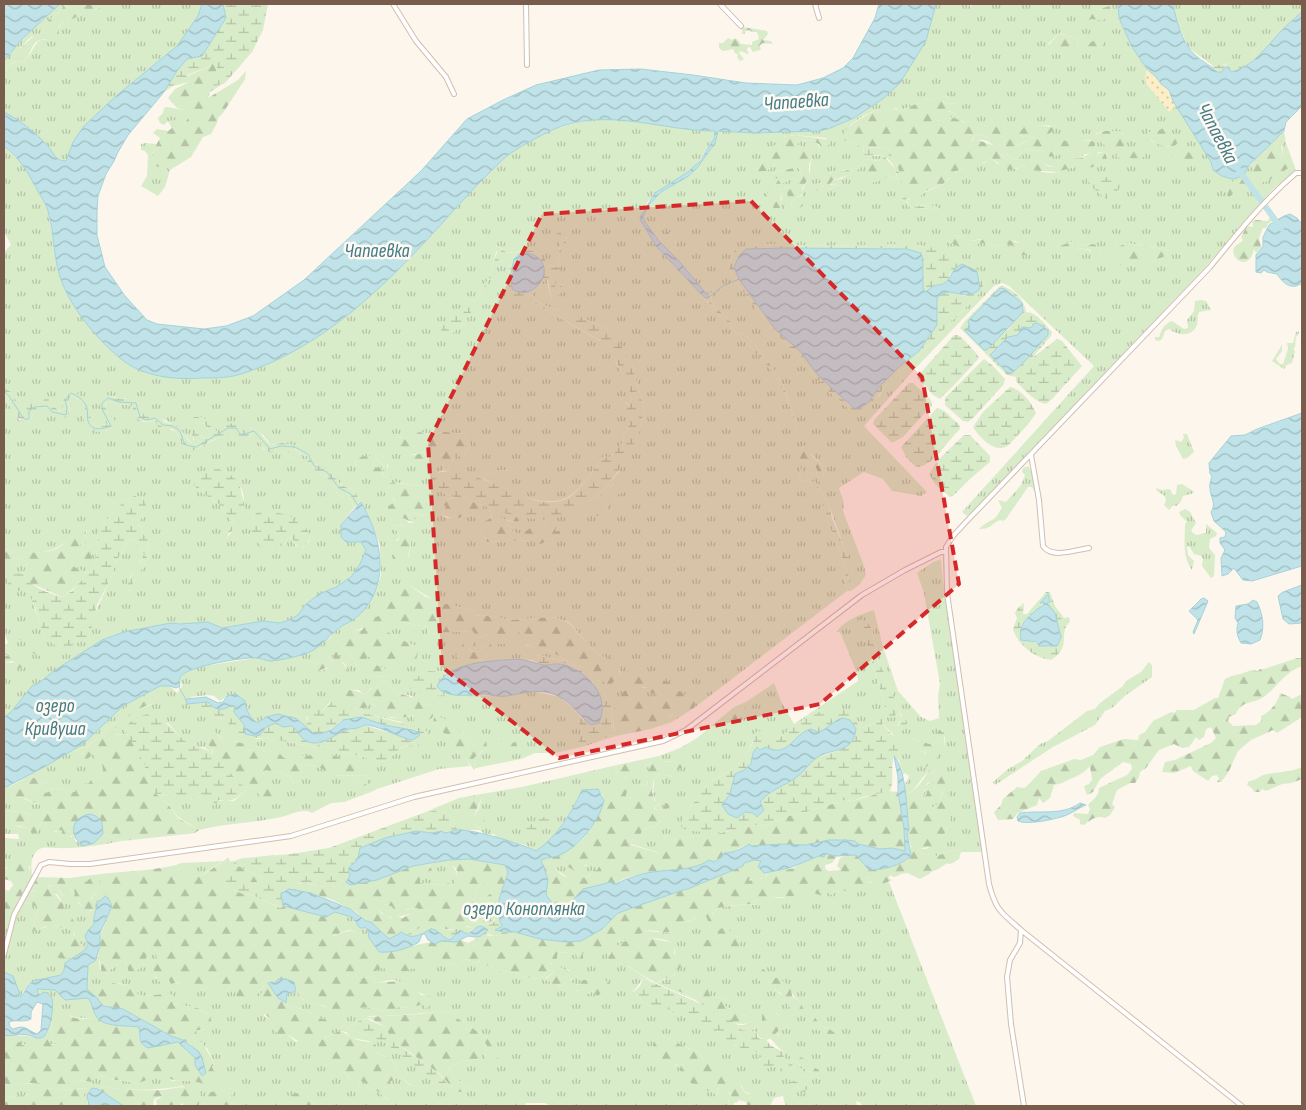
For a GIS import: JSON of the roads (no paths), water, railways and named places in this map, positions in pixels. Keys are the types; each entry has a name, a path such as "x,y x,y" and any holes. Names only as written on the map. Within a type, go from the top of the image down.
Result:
{"street":[{"path":"393,4 416,41 443,73 454,94"},
{"path":"526,4 527,66"},
{"path":"720,4 740,26"},
{"path":"815,4 819,18"},
{"path":"1242,1106 1021,930 999,911 994,902 989,884 947,593 945,552 947,544 953,536 1210,267 1246,222 1275,191 1296,173 1302,173"},
{"path":"1031,455 1039,500 1043,546 1047,551 1054,554 1089,548"},
{"path":"4,954 14,915 41,865 50,862 90,864 292,836 414,797 663,741 686,730 862,595 905,570 941,552 945,552"},
{"path":"1021,930 1020,943 1010,960 1008,977 1011,1024 1024,1106"}],"water":[{"path":"4,4 60,4 22,39 4,61"},
{"name":"Чапаевка","path":"202,4 223,4 226,18 202,56 187,59 164,92 128,135 106,174 98,196 97,235 105,267 125,296 147,320 157,324 204,329 226,326 253,316 304,280 421,171 467,119 536,85 599,70 641,69 746,83 797,85 823,78 843,68 853,58 875,18 879,4 936,4 926,41 900,83 884,98 854,118 828,129 818,131 754,133 718,131 715,143 697,168 687,177 661,192 648,206 643,217 645,222 659,241 678,260 709,297 705,298 656,246 640,217 655,193 688,172 701,160 714,138 715,131 694,130 634,121 593,120 573,123 542,135 505,157 415,253 372,295 324,332 299,348 272,362 239,375 218,378 170,378 139,370 121,359 96,335 74,306 60,276 47,207 25,168 4,146 4,112 33,132 48,146 57,158 66,161 73,142 84,126 116,96 177,46 198,16"},
{"name":"Чапаевка","path":"1118,4 1173,4 1186,44 1195,55 1217,72 1222,72 1224,68 1229,67 1231,72 1246,66 1302,12 1302,106 1286,122 1284,131 1250,164 1245,173 1240,177 1232,179 1222,176 1213,170 1211,162 1173,101 1169,90 1147,69 1132,47 1119,18"},
{"path":"1290,214 1302,224 1302,283 1294,286 1285,283 1277,274 1264,270 1261,273 1256,272 1256,255 1263,246 1263,237 1269,225"},
{"path":"746,249 907,249 921,253 924,291 946,282 955,268 962,264 977,271 980,289 968,295 947,292 937,297 937,325 919,351 879,387 869,402 855,409 817,374 800,351 775,329 739,279 734,267 739,256"},
{"path":"527,253 537,257 543,264 544,272 542,280 537,286 530,291 521,292 512,289 511,274 514,259 519,255"},
{"path":"1000,288 1005,289 1022,303 1023,312 987,350 984,350 966,332 966,328 970,329 968,321"},
{"path":"1037,323 1048,331 1048,335 1012,373 1007,372 990,355 1008,337 1018,335 1021,328 1029,328"},
{"path":"1302,413 1302,566 1252,581 1243,580 1234,568 1228,574 1222,576 1221,558 1225,550 1220,543 1220,538 1225,537 1226,532 1214,521 1211,512 1213,509 1210,491 1212,476 1209,463 1231,436 1245,435"},
{"name":"озеро Кривуша","path":"361,502 374,531 380,561 375,591 368,605 355,619 340,627 319,646 305,654 271,661 249,658 229,661 206,665 187,672 182,675 179,681 180,686 176,688 160,686 123,706 83,744 4,788 4,717 11,712 32,686 102,640 124,632 171,623 208,622 222,628 263,621 280,623 298,615 305,605 319,594 336,587 351,577 360,564 366,550 361,542 346,542 341,537 341,525"},
{"path":"1302,585 1302,623 1289,624 1283,619 1278,596 1283,592"},
{"path":"1048,594 1050,602 1047,603 1055,613 1061,637 1057,646 1039,646 1037,642 1021,640 1021,628 1024,622 1043,606 1044,602 1040,603"},
{"path":"1204,598 1208,601 1194,634 1193,632 1198,620 1189,611"},
{"path":"1253,600 1257,602 1261,611 1262,635 1260,640 1251,644 1241,643 1237,633 1236,606 1248,604"},
{"path":"518,659 544,665 560,664 583,674 590,680 600,695 602,712 599,723 591,725 564,700 547,692 540,691 504,696 484,694 452,695 437,686 443,678 461,667 485,662"},
{"path":"236,694 245,701 249,714 258,723 266,717 278,714 297,719 313,733 320,734 331,730 343,720 361,717 384,725 412,730 420,735 413,740 364,725 344,731 325,741 314,743 304,739 292,726 283,727 276,723 266,727 260,735 255,736 245,734 244,725 234,712 235,706 231,705 225,709 219,709 213,707 208,702 187,704 186,701 187,699 206,697 218,703 223,702 227,696"},
{"path":"842,718 850,720 856,729 854,737 846,747 821,755 810,763 798,776 768,794 760,802 764,810 757,817 753,813 745,812 737,818 728,814 722,805 730,794 735,774 751,764 753,753 757,747 760,750 766,747 780,750 805,732 811,729 818,732"},
{"name":"озеро Коноплянка","path":"894,756 904,781 909,829 907,833 911,856 896,865 869,870 856,855 837,856 825,854 824,857 819,856 789,868 764,873 758,867 761,861 754,860 688,889 618,913 602,929 581,941 566,942 540,939 515,932 495,930 502,926 499,919 498,906 508,872 505,865 469,859 449,860 413,866 377,880 350,885 346,882 350,876 349,868 357,859 360,848 385,838 416,831 432,833 442,831 446,833 456,830 472,831 536,851 563,824 582,790 598,789 604,801 599,814 587,833 566,852 541,860 548,879 546,895 556,908 563,913 568,913 571,910 571,902 583,889 611,882 616,884 634,876 648,873 689,868 709,860 714,862 722,857 724,853 743,848 749,844 752,846 805,845 829,840 845,840 855,841 858,844 880,849 892,848 905,851 898,777"},
{"path":"1080,803 1086,805 1061,817 1045,821 1018,821 1017,817 1020,813 1066,810"},
{"path":"90,814 96,816 102,822 103,834 94,843 83,846 75,837 74,827 79,819"},
{"path":"289,889 311,893 350,909 366,921 371,922 389,939 402,932 413,936 420,935 431,929 436,930 450,940 460,930 467,934 482,926 488,930 481,936 468,936 456,942 441,941 435,944 428,940 425,934 422,934 419,942 410,947 395,951 379,952 369,938 366,928 360,928 352,917 335,912 326,917 283,906 281,893"},
{"path":"105,896 112,906 100,933 100,945 95,961 88,965 87,989 103,1006 123,1009 171,1036 183,1040 198,1051 206,1073 202,1076 195,1065 195,1058 178,1042 148,1048 141,1042 139,1027 110,1024 99,1020 88,998 65,1000 55,990 37,989 40,995 43,992 47,993 52,999 52,1013 48,1030 43,1037 4,1035 4,1007 6,1002 4,972 13,976 20,994 17,995 20,997 33,981 61,975 65,963 85,950 88,944 85,936 94,925 97,901 100,901","holes":["37,1002 43,1004 41,1030 37,1034 23,1027 13,1029 10,1027 9,1022 31,1019 31,1012"]},
{"path":"278,979 294,982 296,991 287,994 286,1003 278,998 268,983 275,983"},
{"path":"92,1088 98,1089 124,1106 89,1106 87,1095"}],"waterway":[{"name":"Чапаевка","path":"1238,169 1281,228"},
{"path":"709,297 723,286 739,279"},
{"path":"4,391 24,419 29,419 29,411 34,407 47,406 52,412 66,415 67,407 65,400 71,393 83,401 90,424 98,429 111,426 102,409 102,403 108,398 119,402 136,403 140,417 146,420 155,418 163,425 173,426 180,431 185,445 196,447 228,428 236,428 241,435 254,431 270,449 281,446 295,447 308,454 314,466 327,472 339,488 351,494 358,506"},
{"path":"179,687 186,700"}]}
